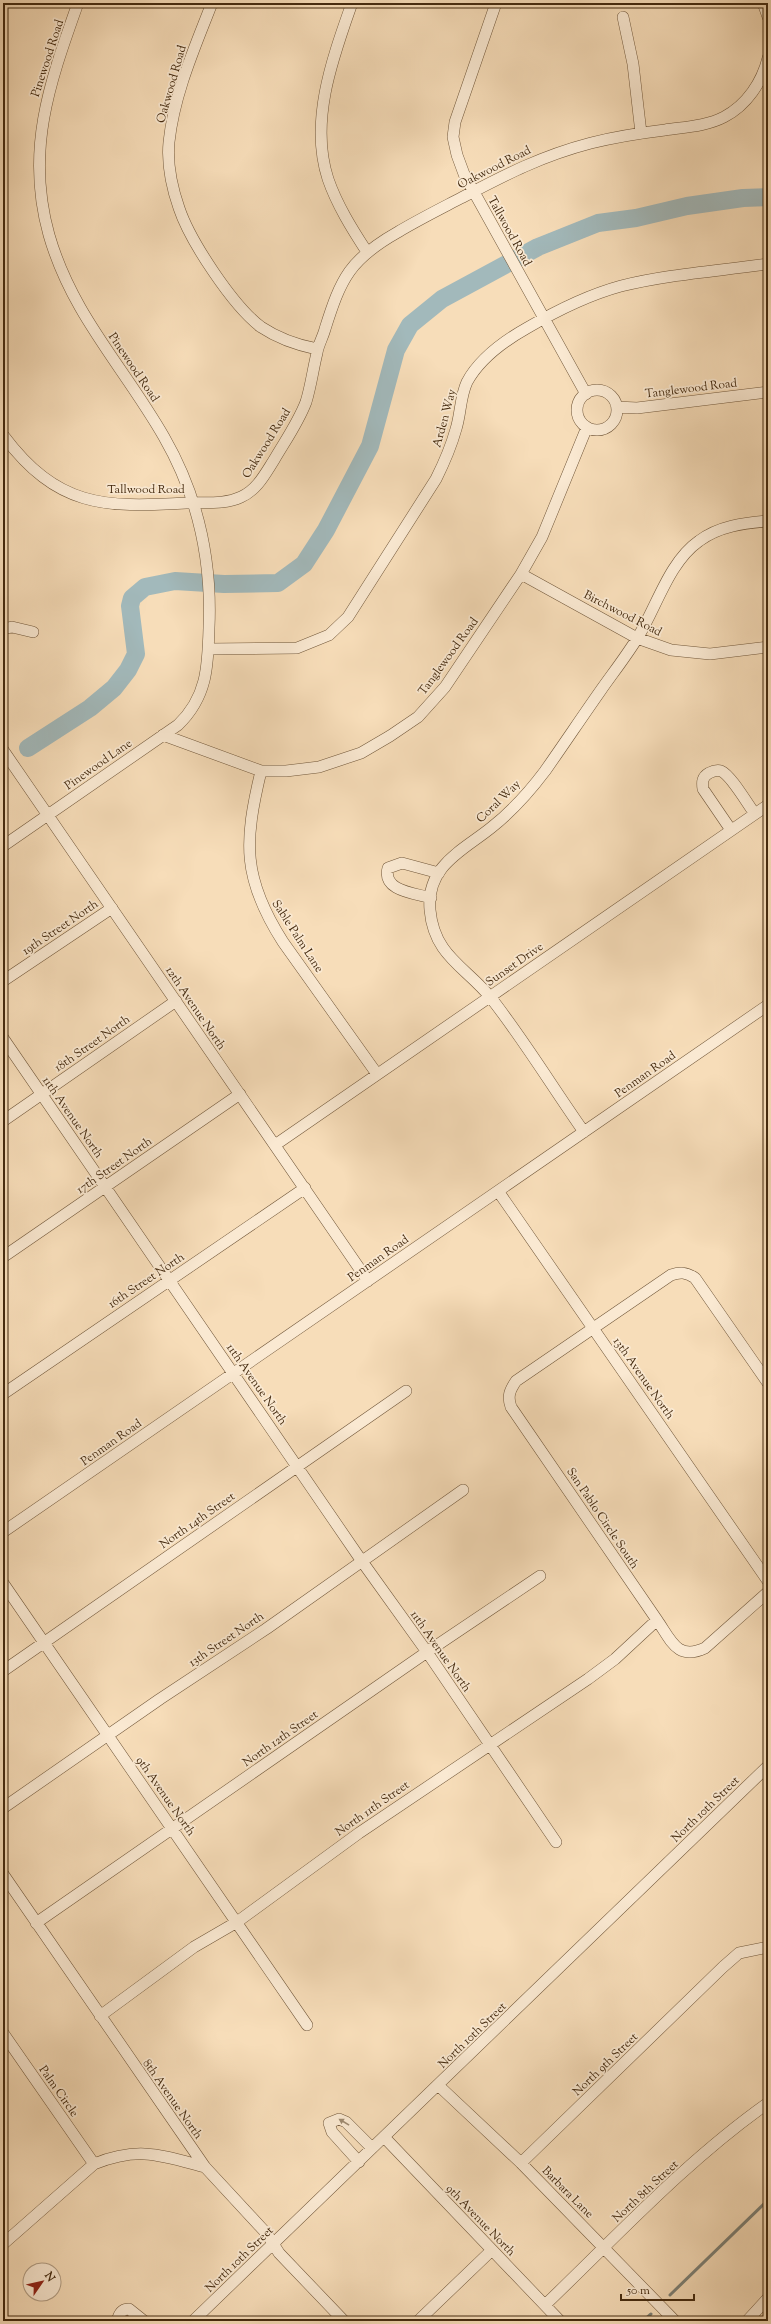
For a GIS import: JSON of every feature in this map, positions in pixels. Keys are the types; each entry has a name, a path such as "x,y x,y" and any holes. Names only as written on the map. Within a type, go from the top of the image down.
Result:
{"street":[{"name":"Pinewood Road","path":"78,3 52,77 40,141 40,190 49,233 64,280 81,311 164,436 176,459 192,502 201,534 210,581 209,649 199,699 189,714 163,735"},
{"name":"Oakwood Road","path":"212,3 175,109 169,143 173,188 179,209 191,234 211,266 249,317 276,336 294,344 317,350"},
{"path":"352,3 330,70 321,138 328,178 348,222 367,252"},
{"name":"Tallwood Road","path":"496,3 459,106 454,129 457,155 474,191 543,319 586,394"},
{"path":"763,3 768,17"},
{"path":"623,17 633,64 641,133"},
{"name":"Oakwood Road","path":"192,502 228,501 241,497 254,489 271,464 303,408 313,378 317,350 339,288 349,272 367,252 397,232 513,170 552,154 591,143 641,133 707,123 723,118 739,107 750,96 760,81 768,58"},
{"name":"Arden Way","path":"209,649 297,648 329,635 348,617 436,480 448,456 457,427 461,397 474,372 482,361 499,346 543,319 572,304 620,287 648,280 768,264"},
{"path":"592,391 606,392 615,401 617,407 617,414 611,425 599,430 587,427 582,423 577,411 578,404 586,394 592,391"},
{"name":"Tanglewood Road","path":"617,407 637,408 768,392"},
{"name":"Tanglewood Road","path":"163,735 261,771 319,767 338,762 361,753 418,717 445,687 521,574 542,537 587,427"},
{"name":"Tallwood Road","path":"3,435 21,459 41,477 64,492 110,504 192,502"},
{"name":"Coral Way","path":"584,1132 490,997 454,964 442,948 433,928 430,908 431,898 439,873 454,853 492,827 514,806 544,773 637,638 673,571 689,549 699,540 727,526 768,521"},
{"name":"Birchwood Road","path":"521,574 637,638 671,650 710,654 768,647"},
{"path":"3,629 12,627 34,632"},
{"name":"Pinewood Lane","path":"3,846 163,735"},
{"name":"12th Avenue North","path":"3,750 368,1281"},
{"name":"Sable Palm Lane","path":"261,771 249,848 250,863 259,898 269,919 283,942 377,1074"},
{"path":"731,830 704,789 702,781 706,775 713,771 721,771 727,776 755,814"},
{"name":"Sunset Drive","path":"275,1144 768,805"},
{"path":"431,898 393,887 388,881 386,874 388,868 402,862 439,873"},
{"name":"19th Street North","path":"3,982 112,908"},
{"name":"18th Street North","path":"3,1121 176,1001"},
{"name":"Penman Road","path":"3,1532 768,1005"},
{"name":"11th Avenue North","path":"3,1038 298,1466 361,1560 427,1652 556,1842"},
{"name":"17th Street North","path":"3,1257 240,1094"},
{"name":"16th Street North","path":"3,1394 305,1188"},
{"name":"13th Avenue North","path":"498,1191 768,1581"},
{"path":"593,1329 671,1275 687,1273 698,1282 768,1383"},
{"name":"San Pablo Circle South","path":"593,1329 516,1381 510,1389 508,1399 511,1407 657,1620 678,1648 683,1652 693,1654 704,1648 768,1592"},
{"name":"North 14th Street","path":"3,1670 298,1466 317,1451 406,1391"},
{"name":"13th Street North","path":"3,1808 108,1735 266,1629 361,1560 463,1490"},
{"name":"North 12th Street","path":"36,1923 427,1652 540,1576"},
{"name":"9th Avenue North","path":"3,1583 308,2025"},
{"name":"North 11th Street","path":"100,2016 194,1947 237,1922 358,1833 615,1659 657,1620"},
{"name":"North 10th Street","path":"194,2321 768,1766"},
{"name":"8th Avenue North","path":"3,1874 205,2167 268,2234 279,2252 344,2321"},
{"name":"North 9th Street","path":"521,2163 739,1953 768,1947"},
{"name":"Palm Circle","path":"3,2033 94,2164"},
{"name":"Barbara Lane","path":"438,2086 521,2163 675,2321"},
{"name":"North 8th Street","path":"545,2305 730,2130 768,2103"},
{"path":"359,2162 332,2132 329,2123 339,2119 346,2122 372,2148"},
{"name":"9th Avenue North","path":"384,2137 560,2321"},
{"path":"3,2244 94,2164 125,2154 140,2153 165,2157 205,2167"},
{"path":"418,2321 492,2250"},
{"path":"747,2321 768,2298"},
{"path":"119,2321 118,2318 120,2313 124,2309 129,2309 144,2321"}],"waterway":[{"path":"28,748 90,708 114,688 128,670 136,654 130,606 132,598 145,587 175,581 224,584 278,583 304,564 326,530 370,446 396,350 410,325 442,299 538,247 598,223 636,218 687,206 743,198 768,197"},
{"path":"670,2295 768,2200"},
{"path":"643,2321 651,2314"}]}
